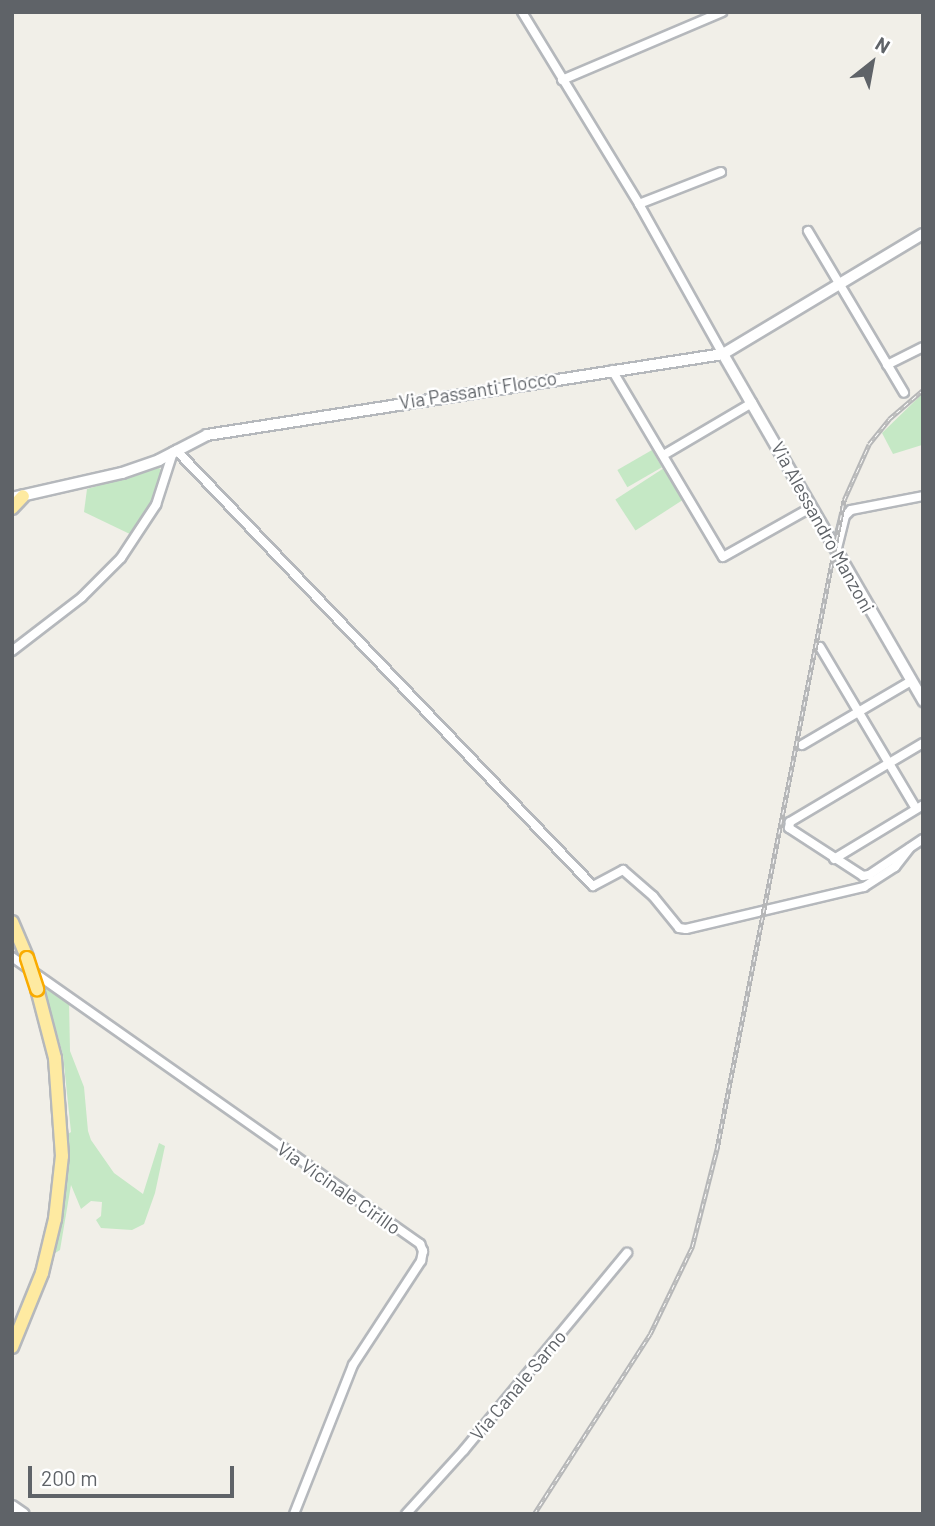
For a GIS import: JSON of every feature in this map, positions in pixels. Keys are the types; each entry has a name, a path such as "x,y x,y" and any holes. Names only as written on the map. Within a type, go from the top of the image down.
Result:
{"highway":[{"path":"12,508 18,497"},
{"path":"12,922 37,989 55,1058 62,1156 55,1219 42,1272 12,1347"}],"main road":[{"name":"Via Passanti Flocco","path":"18,497 122,473 207,435 723,354"},
{"name":"Via Alessandro Manzoni","path":"723,354 923,701"}],"street":[{"path":"522,12 639,204 723,354"},
{"path":"562,80 722,12"},
{"path":"639,204 720,172"},
{"path":"808,231 904,393"},
{"name":"Via Passanti Flocco","path":"723,354 841,286 923,234"},
{"path":"887,365 923,347"},
{"path":"612,370 723,557 812,507"},
{"path":"667,453 752,404"},
{"path":"12,651 82,597 121,558 156,505 175,451 593,886 623,870 653,896 679,928 686,929 864,887 895,867 910,848"},
{"path":"836,552 845,516 851,510 923,496"},
{"path":"820,647 888,764 919,807 834,859"},
{"path":"802,745 911,681"},
{"path":"923,743 790,822 789,828 856,874 869,875 923,839"},
{"name":"Via Vicinale Cirillo","path":"12,957 420,1244 424,1251 421,1261 353,1365 295,1514"},
{"name":"Via Canale Sarno","path":"406,1514 464,1450 627,1252"},
{"path":"12,1506 23,1514"}],"green space":[{"path":"923,393 922,445 893,454 882,433"},
{"path":"652,450 662,467 627,487 617,470"},
{"path":"159,468 164,472 155,499 134,536 84,512 87,489"},
{"path":"664,468 684,499 636,531 615,500"},
{"path":"43,983 69,1001 70,1051 84,1087 88,1131 91,1140 114,1173 143,1194 159,1143 165,1146 155,1193 144,1224 132,1230 101,1228 96,1220 101,1216 102,1202 91,1201 81,1209 71,1185 60,1250 52,1255 65,1187 68,1134 71,1132 63,1055"}],"railway":[{"path":"534,1514 650,1334 692,1247 717,1148 844,500 869,444 889,419 923,390"}]}
